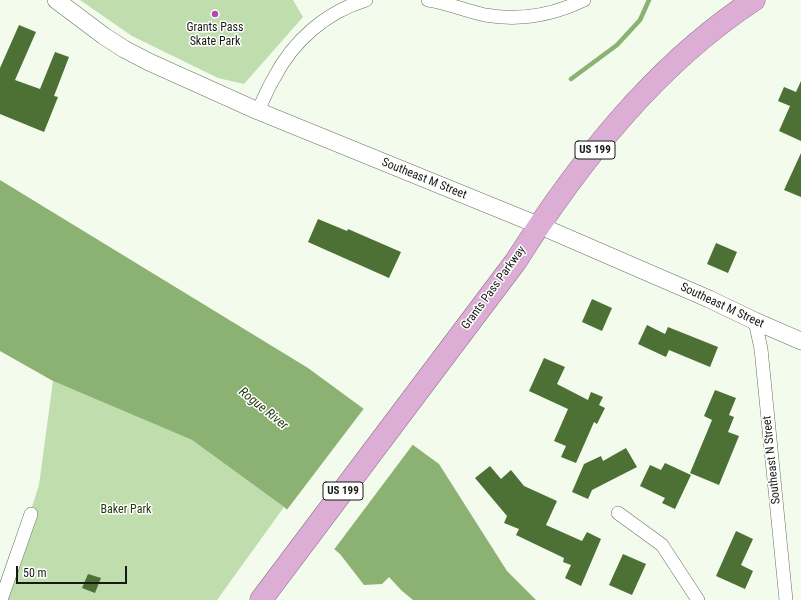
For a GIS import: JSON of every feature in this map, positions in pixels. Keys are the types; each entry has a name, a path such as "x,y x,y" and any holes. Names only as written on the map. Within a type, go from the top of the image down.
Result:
{"highway":[{"name":"Grants Pass Parkway","path":"261,600 516,261 538,225 581,167 642,96 699,41 726,19 754,0"}],"street":[{"name":"Southeast M Street","path":"56,0 104,36 124,49 149,62 258,111 538,225 709,299 801,341"},
{"path":"258,111 274,77 299,41 330,17 351,5 366,0"},
{"path":"428,0 485,15 510,18 550,13 584,0"},
{"name":"Southeast N Street","path":"755,321 761,349 786,600"},
{"path":"618,513 662,545 698,600"},
{"path":"1,600 31,514"}],"green space":[{"name":"Grants Pass Skate Park","path":"80,0 293,0 303,17 244,84 218,78 132,36"},
{"name":"Baker Park","path":"53,381 192,440 284,507 217,600 0,600 7,584 39,485"}],"water":[{"name":"Rogue River","path":"0,180 308,368 439,464 507,571 536,600 413,600 389,577 382,584 364,585 340,554 284,507 192,440 53,381 0,351"}],"pier":[{"path":"365,407 414,443 333,551 286,511"}],"building":[{"path":"19,25 36,32 15,80 40,89 55,52 69,57 54,96 58,97 44,132 0,114 0,68"},
{"path":"801,81 801,141 779,131 790,106 778,101 784,87 796,92"},
{"path":"801,153 801,197 784,190"},
{"path":"318,219 347,231 348,229 401,252 389,278 308,242"},
{"path":"716,243 737,252 728,273 707,264"},
{"path":"592,299 612,308 602,331 582,322"},
{"path":"647,325 665,334 668,327 718,347 710,367 669,350 666,357 638,344"},
{"path":"544,358 565,367 557,384 588,400 591,392 603,397 599,405 605,408 597,424 594,422 576,463 561,457 566,446 554,441 568,409 529,391"},
{"path":"715,390 736,398 729,415 734,417 728,432 739,436 719,485 690,473 712,420 704,416"},
{"path":"626,448 637,467 592,490 588,499 572,492 584,464 601,456 603,461"},
{"path":"665,463 691,475 675,509 662,503 665,498 640,486 650,465 661,470"},
{"path":"490,466 501,479 511,470 524,486 557,501 546,525 582,541 587,532 601,539 581,586 565,578 571,565 563,562 564,558 516,535 519,529 504,523 507,516 475,478"},
{"path":"736,531 753,539 741,565 753,571 745,589 716,576"},
{"path":"623,554 646,564 632,595 609,585"},
{"path":"88,574 101,578 95,593 82,588"}],"waterway":[{"path":"571,79 617,45 640,20 649,0"}],"place":[{"name":"Grants Pass Skate Park","path":"215,14"}]}
